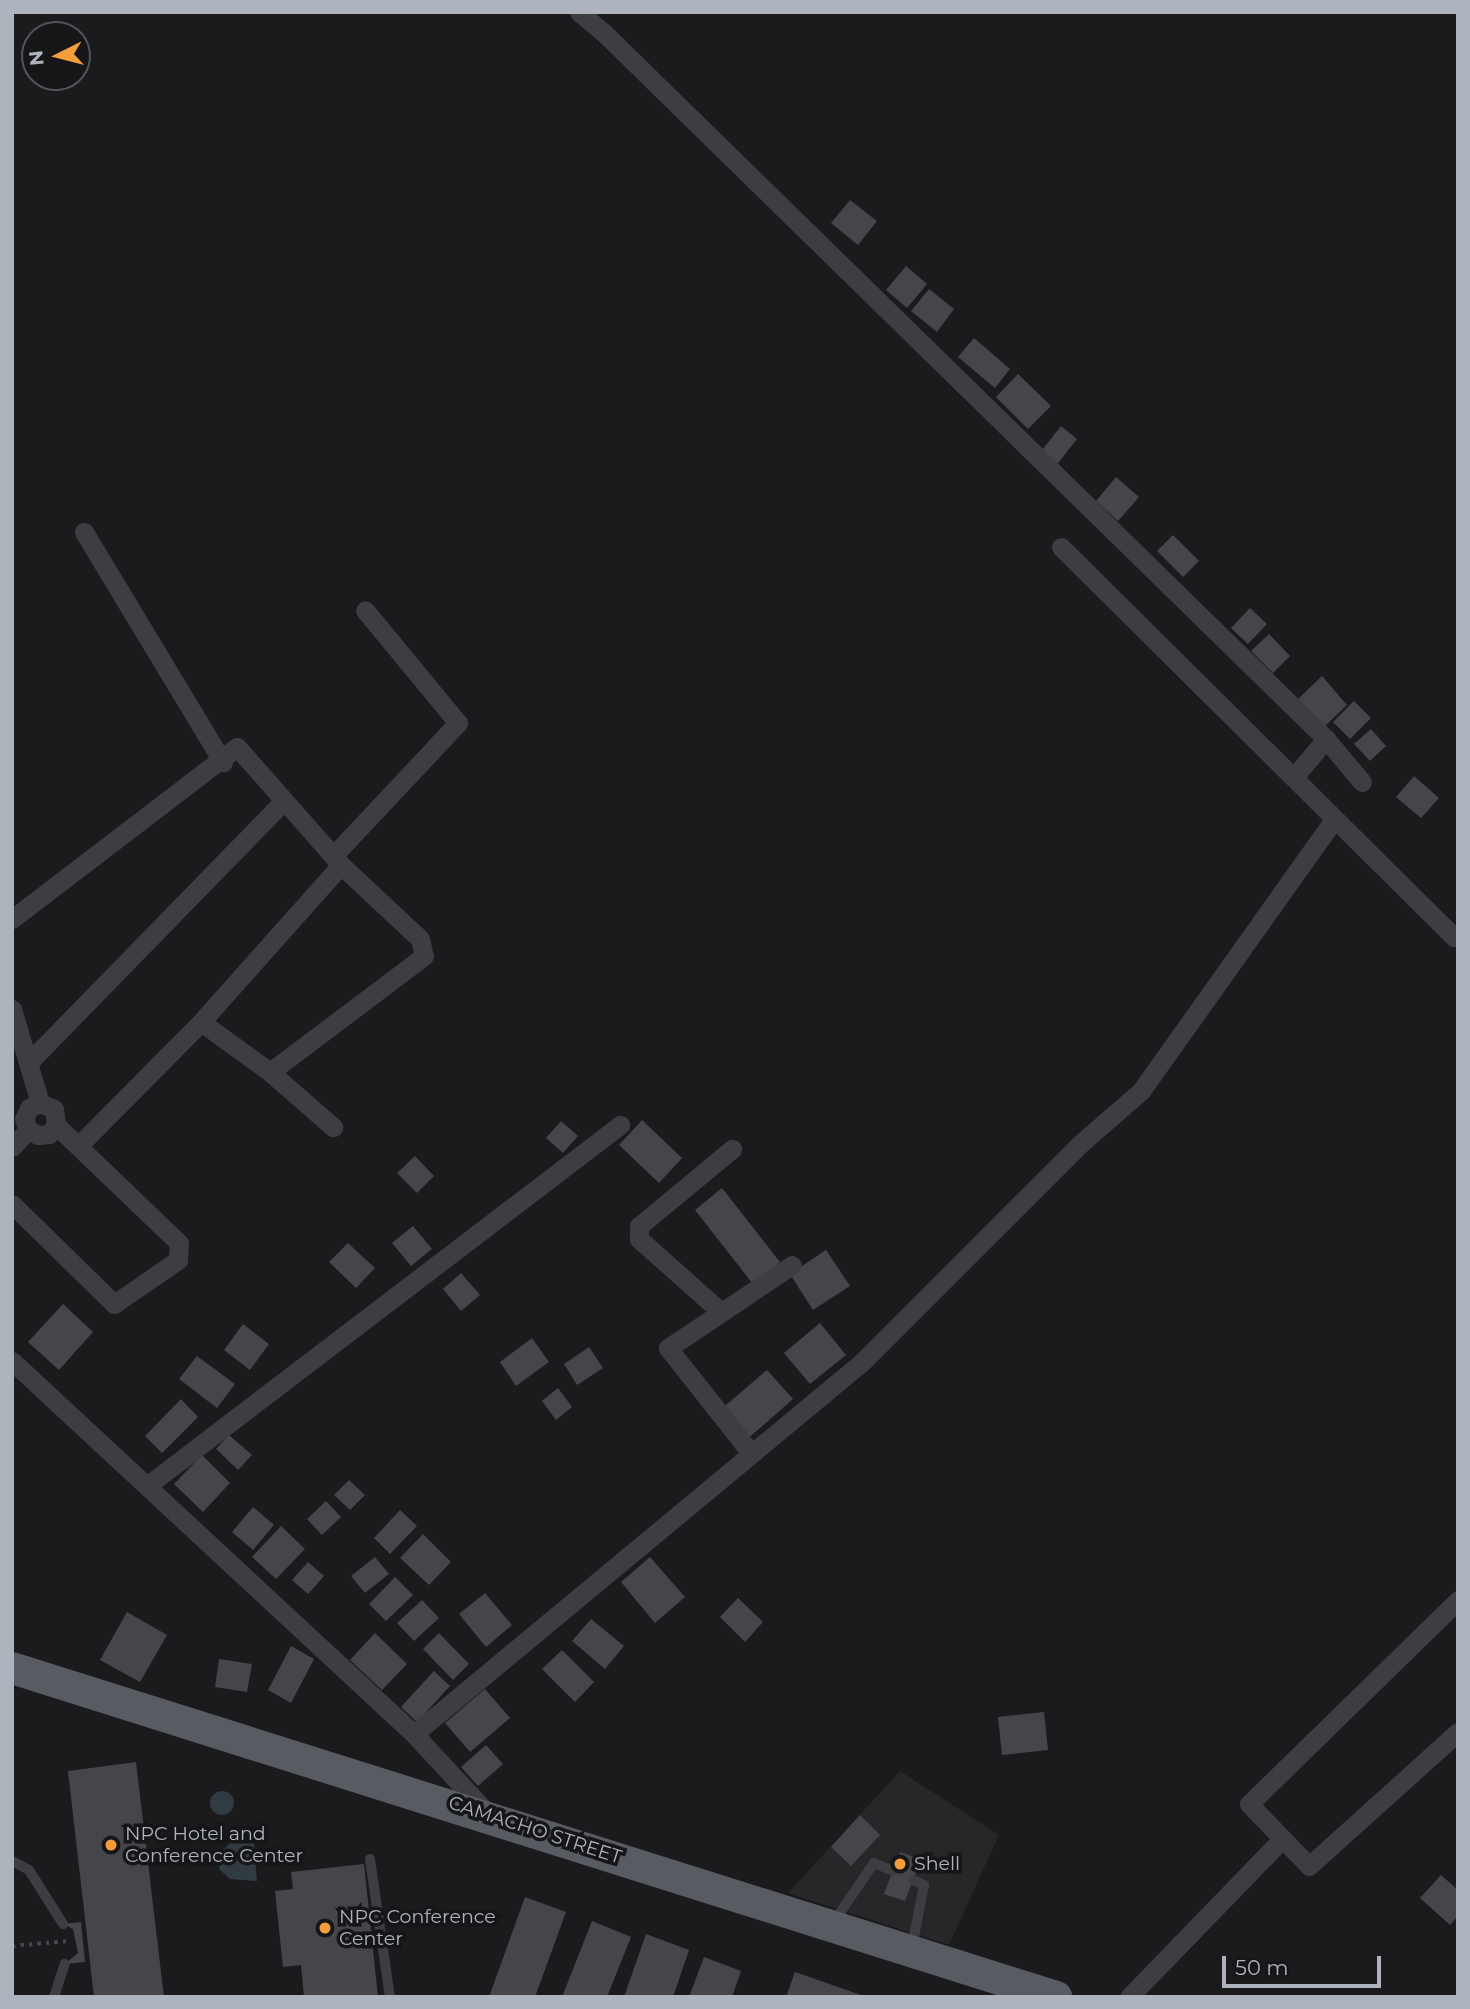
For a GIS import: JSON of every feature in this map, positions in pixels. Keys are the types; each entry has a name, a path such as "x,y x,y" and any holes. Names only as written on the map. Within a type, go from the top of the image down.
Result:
{"main road":[{"name":"CAMACHO STREET","path":"12,1668 488,1814 830,1928 1056,1997"}],"street":[{"path":"579,12 603,31 1326,738 1362,782"},
{"path":"84,532 223,762"},
{"path":"1061,547 1454,937"},
{"path":"78,1146 201,1022 337,860 458,723 365,610"},
{"path":"1294,777 1326,738"},
{"path":"12,919 223,762 237,747 283,803 337,860 420,939 424,956 270,1072"},
{"path":"30,1061 283,803"},
{"path":"414,1734 862,1362 1080,1144 1142,1091 1334,819"},
{"path":"12,1009 30,1061 40,1102 54,1109 57,1125 180,1243 178,1260 114,1304 12,1204"},
{"path":"201,1022 270,1072 333,1127"},
{"path":"28,1130 24,1119 29,1108 40,1102"},
{"path":"28,1130 49,1134 57,1125"},
{"path":"148,1485 620,1125"},
{"path":"12,1147 28,1130"},
{"path":"721,1312 639,1239 639,1226 732,1149"},
{"path":"751,1454 668,1348 792,1265"},
{"path":"12,1361 414,1734 488,1814"},
{"path":"1458,1600 1249,1804 1309,1866 1458,1732"},
{"path":"1129,1997 1281,1840"}],"lane":[{"path":"370,1859 390,1997"},
{"path":"12,1861 29,1870 63,1924"},
{"path":"830,1928 874,1863 893,1871"},
{"path":"911,1954 924,1885 913,1880"},
{"path":"54,1997 65,1964"}],"path":[{"path":"12,1946 69,1941"}],"shaded area":[{"name":"Shell","path":"900,1771 999,1835 949,1945 788,1893"},
{"path":"222,1791 231,1794 234,1803 231,1812 222,1815 213,1812 210,1803 213,1794"},
{"path":"241,1833 253,1833 257,1881 230,1879 219,1869 222,1851"}],"building":[{"path":"850,200 877,221 858,245 831,223"},
{"path":"906,266 927,284 907,308 886,290"},
{"path":"929,289 954,309 937,332 911,311"},
{"path":"974,338 1010,369 995,388 958,357"},
{"path":"1018,374 1051,406 1028,429 996,397"},
{"path":"1061,426 1077,439 1055,467 1039,454"},
{"path":"1116,477 1139,497 1118,521 1096,501"},
{"path":"1173,535 1199,561 1183,577 1157,551"},
{"path":"1250,608 1267,624 1248,644 1231,628"},
{"path":"1269,634 1290,656 1273,673 1251,651"},
{"path":"1322,676 1347,705 1324,727 1298,699"},
{"path":"1354,701 1371,718 1350,739 1333,722"},
{"path":"1371,729 1386,746 1370,761 1354,744"},
{"path":"1414,776 1439,798 1421,818 1396,797"},
{"path":"642,1120 682,1158 659,1183 619,1145"},
{"path":"561,1121 578,1136 563,1153 546,1138"},
{"path":"415,1156 434,1176 417,1193 397,1173"},
{"path":"722,1188 780,1262 753,1284 695,1210"},
{"path":"413,1226 432,1249 411,1266 392,1243"},
{"path":"348,1243 375,1268 356,1288 329,1262"},
{"path":"826,1250 850,1286 813,1310 790,1274"},
{"path":"461,1273 480,1295 461,1311 443,1289"},
{"path":"63,1304 93,1332 59,1370 28,1342"},
{"path":"820,1323 846,1355 810,1384 784,1353"},
{"path":"243,1324 269,1344 250,1370 224,1350"},
{"path":"532,1338 549,1362 516,1386 500,1362"},
{"path":"589,1347 603,1368 577,1385 564,1364"},
{"path":"197,1356 235,1384 217,1408 179,1379"},
{"path":"767,1370 793,1399 745,1441 719,1411"},
{"path":"558,1388 572,1407 556,1420 542,1401"},
{"path":"181,1399 198,1417 162,1453 145,1436"},
{"path":"229,1435 252,1455 238,1470 216,1449"},
{"path":"202,1455 230,1483 203,1512 174,1484"},
{"path":"349,1480 365,1495 350,1510 334,1495"},
{"path":"326,1501 341,1517 322,1535 307,1519"},
{"path":"253,1507 274,1525 253,1550 232,1532"},
{"path":"400,1510 417,1526 390,1554 374,1538"},
{"path":"281,1526 305,1549 276,1579 252,1557"},
{"path":"423,1534 451,1562 429,1585 400,1558"},
{"path":"375,1557 389,1574 365,1593 351,1576"},
{"path":"650,1557 685,1597 655,1623 621,1582"},
{"path":"308,1562 324,1576 308,1594 292,1580"},
{"path":"395,1577 413,1595 386,1621 369,1604"},
{"path":"485,1593 512,1625 486,1647 459,1614"},
{"path":"738,1598 763,1622 745,1642 720,1617"},
{"path":"422,1600 439,1618 414,1641 397,1623"},
{"path":"127,1612 167,1635 140,1682 100,1660"},
{"path":"591,1619 624,1646 605,1669 572,1641"},
{"path":"375,1633 407,1664 382,1690 350,1660"},
{"path":"439,1633 469,1664 453,1680 423,1649"},
{"path":"291,1646 314,1659 291,1703 268,1690"},
{"path":"562,1650 594,1682 575,1702 542,1669"},
{"path":"219,1659 252,1664 247,1692 215,1687"},
{"path":"434,1671 450,1686 417,1722 401,1707"},
{"path":"485,1689 510,1718 470,1752 445,1723"},
{"path":"1044,1712 1048,1750 1002,1755 998,1717"},
{"path":"486,1745 503,1764 478,1786 461,1767"},
{"name":"NPC Hotel and Conference Center","path":"136,1762 164,1997 94,1997 68,1771"},
{"path":"860,1815 880,1835 851,1866 831,1847"},
{"path":"900,1852 921,1859 905,1901 884,1894"},
{"name":"NPC Conference Center","path":"364,1864 378,1997 304,1997 301,1965 283,1967 275,1891 293,1889 291,1872"},
{"path":"1441,1875 1458,1890 1458,1916 1450,1925 1420,1898"},
{"path":"525,1897 566,1912 535,1997 489,1997"},
{"path":"592,1921 631,1937 607,1997 562,1997"},
{"path":"81,1922 85,1962 65,1964 78,1953 73,1929 63,1924"},
{"path":"646,1934 689,1950 673,1997 624,1997"},
{"path":"704,1957 741,1971 732,1997 689,1997"},
{"path":"795,1972 864,1996 864,1997 786,1997"}],"place":[{"name":"NPC Hotel and Conference Center","path":"111,1845"},
{"name":"Shell","path":"900,1864"},
{"name":"NPC Conference Center","path":"325,1928"}]}
